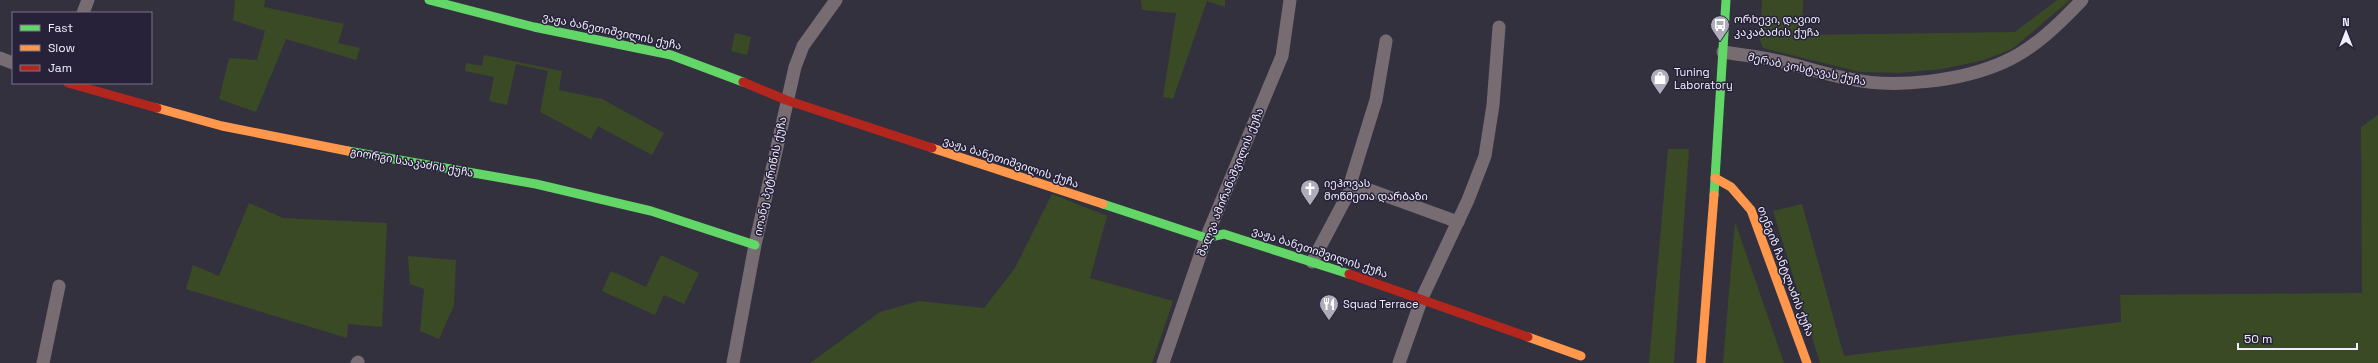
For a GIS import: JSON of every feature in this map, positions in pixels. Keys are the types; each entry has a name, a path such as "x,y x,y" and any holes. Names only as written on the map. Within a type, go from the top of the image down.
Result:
{"street":[{"path":"83,12 88,0"},
{"name":"ვაჟა ბანეთიშვილის ქუჩა","path":"429,0 534,27 671,55 735,78 786,100 1206,238 1224,234 1312,262 1422,298 1581,356"},
{"name":"იოანე პეტრიწის ქუჩა","path":"733,363 755,245 786,100 795,66 803,46 836,0"},
{"name":"შალვა ამირანაშვილის ქუჩა","path":"1163,363 1206,238 1282,56 1290,0"},
{"path":"1701,363 1716,178 1726,0"},
{"name":"მერაბ კოსტავას ქუჩა","path":"1723,52 1773,59 1850,79 1882,84 1948,78 1981,71 2006,62 2060,22 2082,0"},
{"path":"1399,363 1422,298 1458,222 1485,156 1499,27"},
{"path":"1357,189 1351,181 1376,100 1386,41"},
{"path":"0,58 12,63"},
{"name":"გიორგი სააკაძის ქუჩა","path":"72,84 222,126 372,156 536,184 651,211 755,245"},
{"name":"თენგიზ ჩანტლაძის ქუჩა","path":"1716,178 1731,187 1751,210 1807,363"},
{"path":"1312,262 1348,194 1357,189 1367,189 1458,222"},
{"path":"43,363 59,286"}],"green space":[{"path":"235,0 265,0 264,7 344,24 338,43 360,48 356,60 286,39 256,112 219,99 229,58 257,60 265,31 233,20"},
{"path":"1141,0 1225,0 1225,7 1207,1 1173,99 1163,97 1176,13 1142,10"},
{"path":"1762,0 1803,0 1802,35 2015,32 2057,0 2070,0 2012,49 1984,60 1942,69 1899,73 1860,72 1763,48 1760,40"},
{"path":"735,33 751,37 747,55 731,51"},
{"path":"484,55 562,71 559,90 602,99 664,133 652,155 598,126 591,139 540,112 548,71 516,64 507,105 489,101 494,77 465,71 466,63 482,66"},
{"path":"2378,115 2378,363 1820,363 1773,211 1802,204 1844,356 2121,322 2120,295 2362,293 2361,127"},
{"path":"1668,149 1689,149 1674,363 1649,363"},
{"path":"1052,194 1107,216 1090,278 1173,301 1152,363 810,363 880,312 919,301 984,308 1015,268"},
{"path":"249,203 283,218 387,223 382,327 348,324 347,338 186,289 193,265 219,276"},
{"path":"1735,222 1784,363 1723,363"},
{"path":"661,255 699,273 684,304 664,295 655,315 602,291 611,271 646,287"},
{"path":"408,256 456,260 454,305 439,339 420,331 424,289 410,284"}],"traffic: fast":[{"path":"429,0 534,27 671,55 743,82"},
{"path":"1714,195 1726,0"},
{"path":"348,151 536,184 651,211 755,245"},
{"path":"1103,204 1206,238 1224,234 1349,274"}],"traffic: slow":[{"path":"157,108 222,126 348,151"},
{"path":"932,148 1103,204"},
{"path":"1715,178 1731,187 1751,210 1807,363"},
{"path":"1701,363 1714,195"},
{"path":"1528,337 1581,356"}],"traffic: jam":[{"path":"743,82 786,100 932,148"},
{"path":"72,84 157,108"},
{"path":"1349,274 1528,337"}],"place":[{"name":"ორხევი, დავით კაკაბაძის ქუჩა","path":"1720,42"},
{"name":"Tuning Laboratory","path":"1660,95"},
{"name":"იეჰოვას მოწმეთა დარბაზი","path":"1310,206"},
{"name":"Squad Terrace","path":"1329,321"}]}
